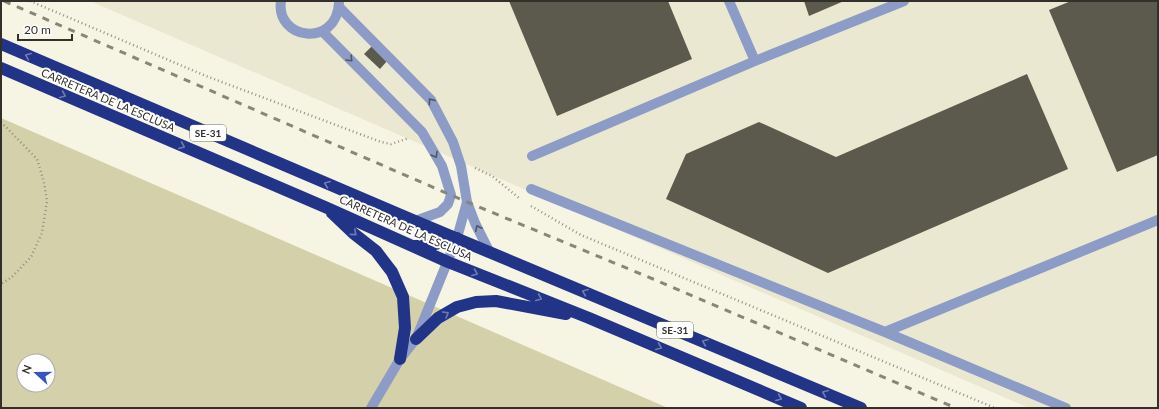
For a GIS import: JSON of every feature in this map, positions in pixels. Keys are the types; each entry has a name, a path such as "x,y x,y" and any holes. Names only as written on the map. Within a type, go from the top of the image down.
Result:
{"highway":[{"name":"CARRETERA DE LA ESCLUSA","path":"1,44 457,238"},
{"name":"CARRETERA DE LA ESCLUSA","path":"1,68 325,207 448,262 589,318 801,408"},
{"path":"325,207 353,234 376,251 392,272 403,297 406,328 400,359"},
{"path":"411,246 432,245 457,238"},
{"name":"SE-31","path":"457,238 861,408"},
{"path":"416,339 438,318 456,307 476,302 496,301 589,318"}],"street":[{"path":"280,1 281,13 286,22 292,28 301,33 310,34 328,28 338,12 339,4"},
{"path":"729,1 755,61"},
{"path":"532,156 755,61 904,1"},
{"path":"339,4 431,100 453,142 461,166 467,202 475,223 490,253"},
{"path":"322,31 422,132 442,166 451,195 448,204 440,212 415,221"},
{"path":"531,189 885,332 1066,408"},
{"path":"371,408 400,359 416,339 457,238 467,202"},
{"path":"885,332 1158,220"}],"path":[{"path":"30,1 206,76 382,142 391,144 422,132"},
{"path":"1,122 37,159 44,182 47,201 42,233 31,258 12,277 1,284"},
{"path":"473,167 492,176 522,201"},
{"path":"528,204 581,235 995,408"}],"shaded area":[{"path":"90,1 1158,1 1158,408 1029,408"},
{"path":"1,118 668,408 1,408"}],"building":[{"path":"509,1 668,1 692,59 557,116"},
{"path":"804,1 844,1 809,16"},
{"path":"1071,1 1158,1 1158,155 1117,172 1049,10"},
{"path":"373,45 388,60 380,69 364,54"},
{"path":"1027,74 1068,169 828,273 666,199 686,154 759,122 836,157"}],"railway":[{"path":"4,1 467,202 653,279 956,408"}]}
